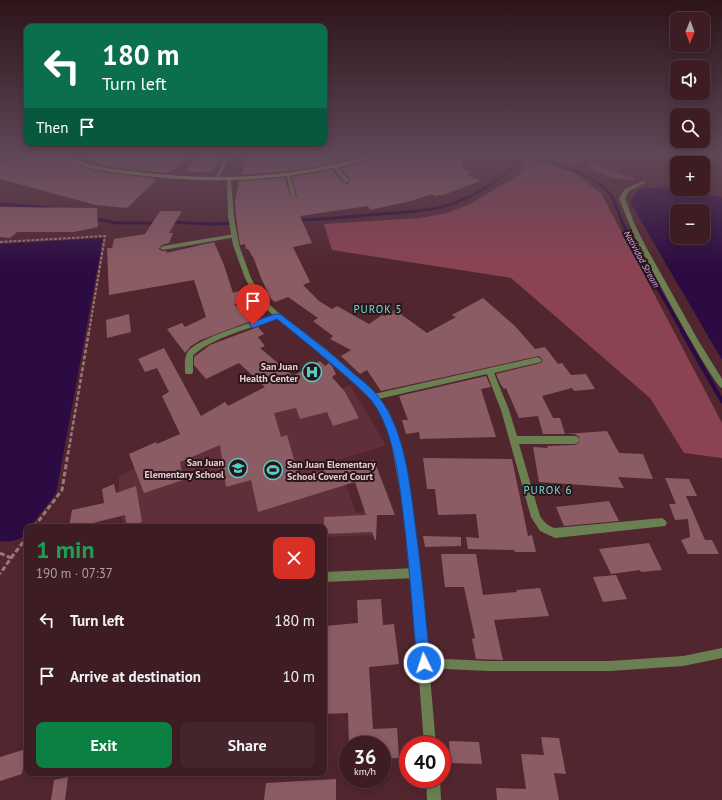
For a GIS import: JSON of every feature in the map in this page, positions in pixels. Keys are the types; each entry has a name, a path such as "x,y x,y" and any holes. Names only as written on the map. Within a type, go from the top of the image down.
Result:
{"street":[{"path":"230,192 233,232 238,256 259,299 278,316 323,351 374,397 386,414 393,431 407,502 416,573 429,736"},
{"path":"626,192 622,198 640,242 705,360 722,385"},
{"path":"163,248 233,232"},
{"path":"189,372 189,359 191,352 197,348 215,339 278,316"},
{"path":"374,397 538,360"},
{"path":"489,371 505,410 536,517 540,525 546,531 555,534 662,523"},
{"path":"514,440 575,440"},
{"path":"327,577 416,573"},
{"path":"433,788 434,800"}],"lane":[{"path":"424,663 489,666 610,666 683,661 722,653"}],"path":[{"path":"0,242 105,236 62,490 36,524"},
{"path":"0,574 24,541"},
{"path":"0,553 11,558"}],"shaded area":[{"path":"490,192 601,193 722,423 722,458 684,453 650,398 511,278 332,250 324,224 420,218 447,213 470,204"},
{"path":"637,192 670,192 670,196 710,195 722,197 722,360 630,202"},
{"path":"103,238 56,494 32,524 24,524 24,535 13,541 0,541 0,244"},
{"name":"San Juan Elementary School","path":"350,385 386,445 338,460 356,513 368,511 374,535 327,537 327,524 123,524 119,504 119,476 307,386 317,400"}],"building":[{"path":"49,192 143,192 127,208 96,205"},
{"path":"237,192 289,192 290,195 297,197 296,192 450,192 435,196 432,194 411,201 370,210 368,206 300,216 312,243 293,247 310,282 303,285 319,301 332,309 337,306 369,324 382,315 385,316 395,310 427,333 456,317 452,315 483,298 515,326 535,349 545,347 558,364 562,363 571,375 586,374 595,389 574,391 572,388 542,396 553,418 560,418 565,434 543,434 538,416 519,418 506,388 504,389 501,385 496,374 541,363 543,360 539,356 381,391 367,370 360,374 341,356 351,350 330,339 333,336 313,321 318,318 288,297 275,302 271,299 254,259 248,249 246,249 245,244 240,245 235,201"},
{"path":"0,207 97,208 98,227 74,232 17,232 10,238 0,237"},
{"path":"160,211 182,211 169,233 173,233 169,243 162,245 159,249 162,251 167,251 166,253 214,242 224,265 233,293 239,291 245,301 234,304 251,321 201,340 191,346 185,353 167,329 182,323 185,327 206,317 194,280 109,295 107,248 112,248 114,239 145,234"},
{"path":"129,314 131,332 107,338 106,320"},
{"path":"258,327 264,334 258,337 265,346 260,348 293,376 320,361 325,366 329,363 332,366 336,374 332,377 345,392 359,418 333,426 327,412 300,419 296,408 274,413 281,437 287,435 299,477 337,467 338,469 374,460 395,515 377,515 376,540 372,532 327,534 327,524 324,524 324,517 366,515 355,482 258,512 251,480 226,487 220,445 180,462 183,480 144,493 129,454 156,442 157,444 180,434 162,396 169,392 157,368 145,372 138,359 164,348 201,416 225,402 228,406 265,387 239,363 206,379 194,365 194,357 210,345"},
{"path":"486,376 491,387 481,389 496,437 420,439 419,432 406,434 402,420 408,420 399,396"},
{"path":"607,431 619,453 643,454 653,479 618,477 624,488 539,482 533,447 548,448 547,446 575,445 579,443 579,437 575,434 565,434"},
{"path":"423,458 512,459 528,536 532,535 536,552 468,549 466,537 479,538 476,514 438,515 435,489 427,489"},
{"path":"665,478 689,479 697,496 686,496 705,540 712,540 719,554 688,554 681,540 690,537 688,519 675,520 669,504 676,504"},
{"path":"114,484 116,493 136,486 142,522 136,524 126,524 125,515 89,524 70,524 72,510 104,503 102,489"},
{"path":"609,501 619,521 564,526 556,507"},
{"path":"423,536 461,537 461,546 425,547"},
{"path":"649,543 662,570 641,572 640,570 611,574 599,549"},
{"path":"441,554 476,554 483,595 540,588 549,616 494,620 503,660 476,659 472,639 475,638 464,587 445,587"},
{"path":"616,575 627,599 603,602 593,577"},
{"path":"381,599 383,625 394,624 399,664 369,667 373,729 397,728 399,758 391,758 391,736 349,736 348,713 327,714 327,626 358,623 357,600"},
{"path":"541,737 559,738 566,774 554,773 559,800 497,800 496,788 526,789 521,754 544,755"},
{"path":"451,741 479,742 482,764 451,763"},
{"path":"24,750 22,774 0,781 0,757"},
{"path":"68,777 65,800 51,800 54,780"},
{"path":"336,779 336,800 264,800 266,783"}],"waterway":[{"path":"298,220 420,211 449,205 478,192"},
{"name":"Natividad Stream","path":"608,192 628,234"},
{"path":"0,204 50,208"},
{"path":"92,218 116,223 156,223"},
{"path":"170,222 210,224 242,223"},
{"name":"Natividad Stream","path":"627,233 683,332"},
{"name":"Natividad Stream","path":"682,331 722,401"}],"place":[{"name":"San Juan Health Center","path":"312,372"},
{"name":"San Juan Elementary School","path":"238,468"},
{"name":"San Juan Elementary School Coverd Court","path":"273,470"}],"district":[{"name":"PUROK 5","path":"378,309"},
{"name":"PUROK 6","path":"548,490"}],"route":[{"path":"253,325 278,316 323,351 374,397 386,414 393,431 407,502 416,573 424,663"}]}
